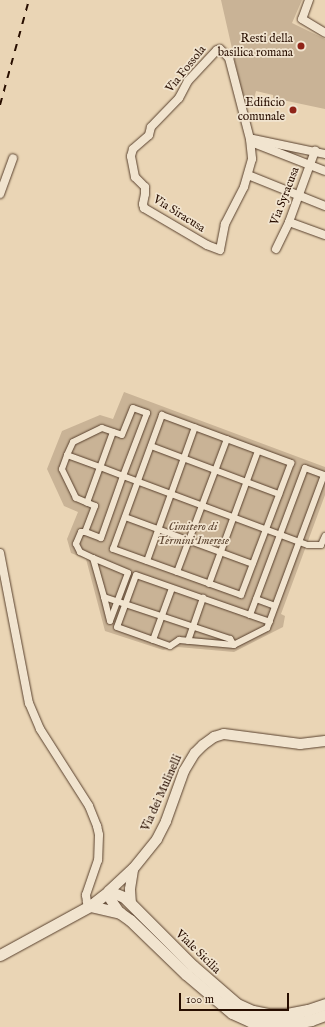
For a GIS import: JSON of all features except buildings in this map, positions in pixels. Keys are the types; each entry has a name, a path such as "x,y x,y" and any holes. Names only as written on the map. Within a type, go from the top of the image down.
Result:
{"main road":[{"path":"0,955 90,906 109,891"},
{"name":"Viale Sicilia","path":"109,891 124,897 193,966 237,1004 253,1011 269,1014 286,1014 308,1010 325,1004"},
{"path":"90,906 120,913"},
{"name":"Viale Sicilia","path":"120,913 130,920 216,1002 232,1013 250,1021 268,1024 287,1024 311,1020 325,1015"}],"street":[{"path":"309,0 302,16 304,22 325,33"},
{"name":"Via Fossola","path":"145,187 135,177 131,156 133,149 149,135 151,127 179,98 188,81 217,50 220,49 229,58 250,140"},
{"path":"250,140 325,154"},
{"path":"250,140 325,172"},
{"path":"250,140 252,159 248,175 299,197 325,206"},
{"name":"Via Syracusa","path":"276,249 299,197 315,151"},
{"path":"0,194 13,158"},
{"name":"Via Siracusa","path":"145,187 145,194 142,204 144,208 207,245 220,250 225,224 244,187 248,175"},
{"path":"289,222 325,235"},
{"path":"85,532 95,506 76,498 62,469 73,442 102,428 122,435 132,408 147,413 101,538 81,532 76,544 80,552 94,558 128,573 110,621 94,558"},
{"path":"162,415 195,427 291,463 241,595 113,549 162,415"},
{"path":"146,561 195,427"},
{"path":"87,503 113,432"},
{"path":"177,572 227,439"},
{"path":"151,446 279,494"},
{"path":"209,584 258,451"},
{"path":"68,455 308,545 322,545 325,536"},
{"path":"250,615 305,468 324,475 270,622 267,628 234,645 179,640 170,646 117,627 136,575 203,598 250,615 270,622"},
{"path":"125,517 253,564"},
{"path":"0,553 29,703 40,729 88,806 97,826 99,835 98,860 86,895 87,902 90,906"},
{"path":"153,640 172,588"},
{"path":"104,597 230,639 234,645"},
{"path":"188,641 203,598"},
{"path":"256,599 275,606"},
{"name":"Via dei Mulinelli","path":"109,891 133,869 157,839 166,821 184,771 195,753 214,737 224,734 300,744 325,741"},
{"path":"131,904 130,889 133,869"},
{"path":"109,891 111,900 120,913"}],"green space":[{"path":"221,0 302,0 292,23 325,39 325,109 273,98 273,95 256,91 252,107 245,106"},
{"name":"Cimitero di Termini Imerese","path":"124,392 325,467 325,495 281,614 285,616 283,627 234,652 178,647 163,650 105,631 86,559 71,553 67,539 78,512 64,506 47,469 62,431 100,415 113,419"}],"railway":[{"path":"0,105 29,0"}],"place":[{"name":"Resti della basilica romana","path":"301,46"},
{"name":"Edificio comunale","path":"293,110"}]}
